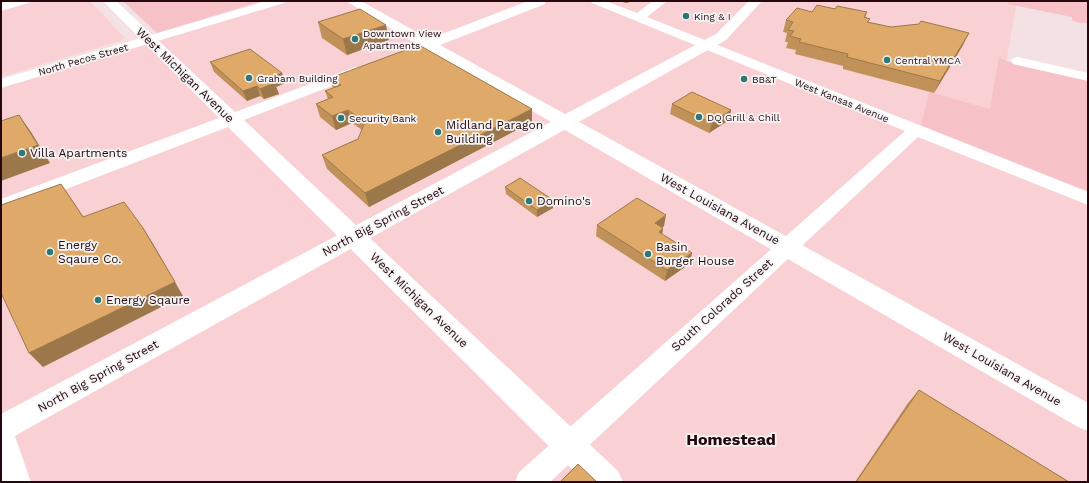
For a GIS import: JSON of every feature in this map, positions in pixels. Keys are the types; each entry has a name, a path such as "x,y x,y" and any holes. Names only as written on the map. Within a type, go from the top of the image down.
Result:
{"main road":[{"name":"West Michigan Avenue","path":"109,1 607,482"},
{"name":"West Louisiana Avenue","path":"352,1 787,246 1088,418"},
{"path":"401,54 539,1"},
{"name":"North Big Spring Street","path":"1,430 721,37 756,1"},
{"path":"1,207 375,64"}],"street":[{"path":"1,7 24,1"},
{"name":"North Pecos Street","path":"1,84 280,1"},
{"name":"West Kansas Avenue","path":"596,1 1088,199"},
{"path":"638,18 661,1"},
{"path":"1018,61 1088,77"},
{"name":"South Colorado Street","path":"529,482 916,130"},
{"path":"1,430 17,482"}],"shaded area":[{"path":"39,1 90,1 125,38 120,41 1,77 1,10"},
{"path":"123,1 263,1 157,33"},
{"path":"281,1 1017,1 997,114 1088,138 1088,482 1,482 1,84"},
{"path":"1008,1 1088,1 1088,23 1079,23 1072,20 1072,17 1007,4"},
{"path":"999,57 1006,61 1088,80 1088,191 921,125 929,92 990,109"}],"building":[{"name":"Central YMCA","path":"817,5 835,9 837,6 867,12 864,17 870,19 867,22 891,27 919,24 921,21 969,33 940,81 847,57 848,54 799,42 801,39 790,36 794,31 788,30 793,22 786,20 797,8 812,12"},
{"path":"360,9 386,25 343,39 318,22"},
{"name":"Midland Paragon Building","path":"419,45 532,109 365,193 322,155 358,139 365,122 348,110 332,116 316,104 333,97 325,91 341,85 330,78"},
{"name":"Graham Building","path":"250,49 282,73 269,78 275,83 260,89 257,86 243,91 210,62"},
{"path":"692,92 731,110 712,123 672,104"},
{"path":"19,115 38,145 1,158 1,121"},
{"path":"520,178 553,200 537,210 505,187"},
{"path":"61,184 83,217 124,202 143,228 175,282 29,353 1,293 1,205"},
{"name":"Basin Burger House","path":"637,198 666,215 655,223 663,228 659,232 692,253 667,270 597,225"},
{"path":"919,390 1069,482 856,482"},
{"path":"578,464 597,482 560,482"}],"place":[{"name":"King & I","path":"686,16"},
{"name":"Downtown View Apartments","path":"355,39"},
{"name":"Central YMCA","path":"887,60"},
{"name":"Graham Building","path":"249,78"},
{"name":"BB&T","path":"744,79"},
{"name":"DQ Grill & Chill","path":"699,117"},
{"name":"Security Bank","path":"341,118"},
{"name":"Midland Paragon Building","path":"438,132"},
{"name":"Villa Apartments","path":"22,153"},
{"name":"Domino's","path":"529,201"},
{"name":"Energy Sqaure Co.","path":"50,252"},
{"name":"Basin Burger House","path":"648,254"},
{"name":"Energy Sqaure","path":"98,300"}],"district":[{"name":"Homestead","path":"731,439"}]}
